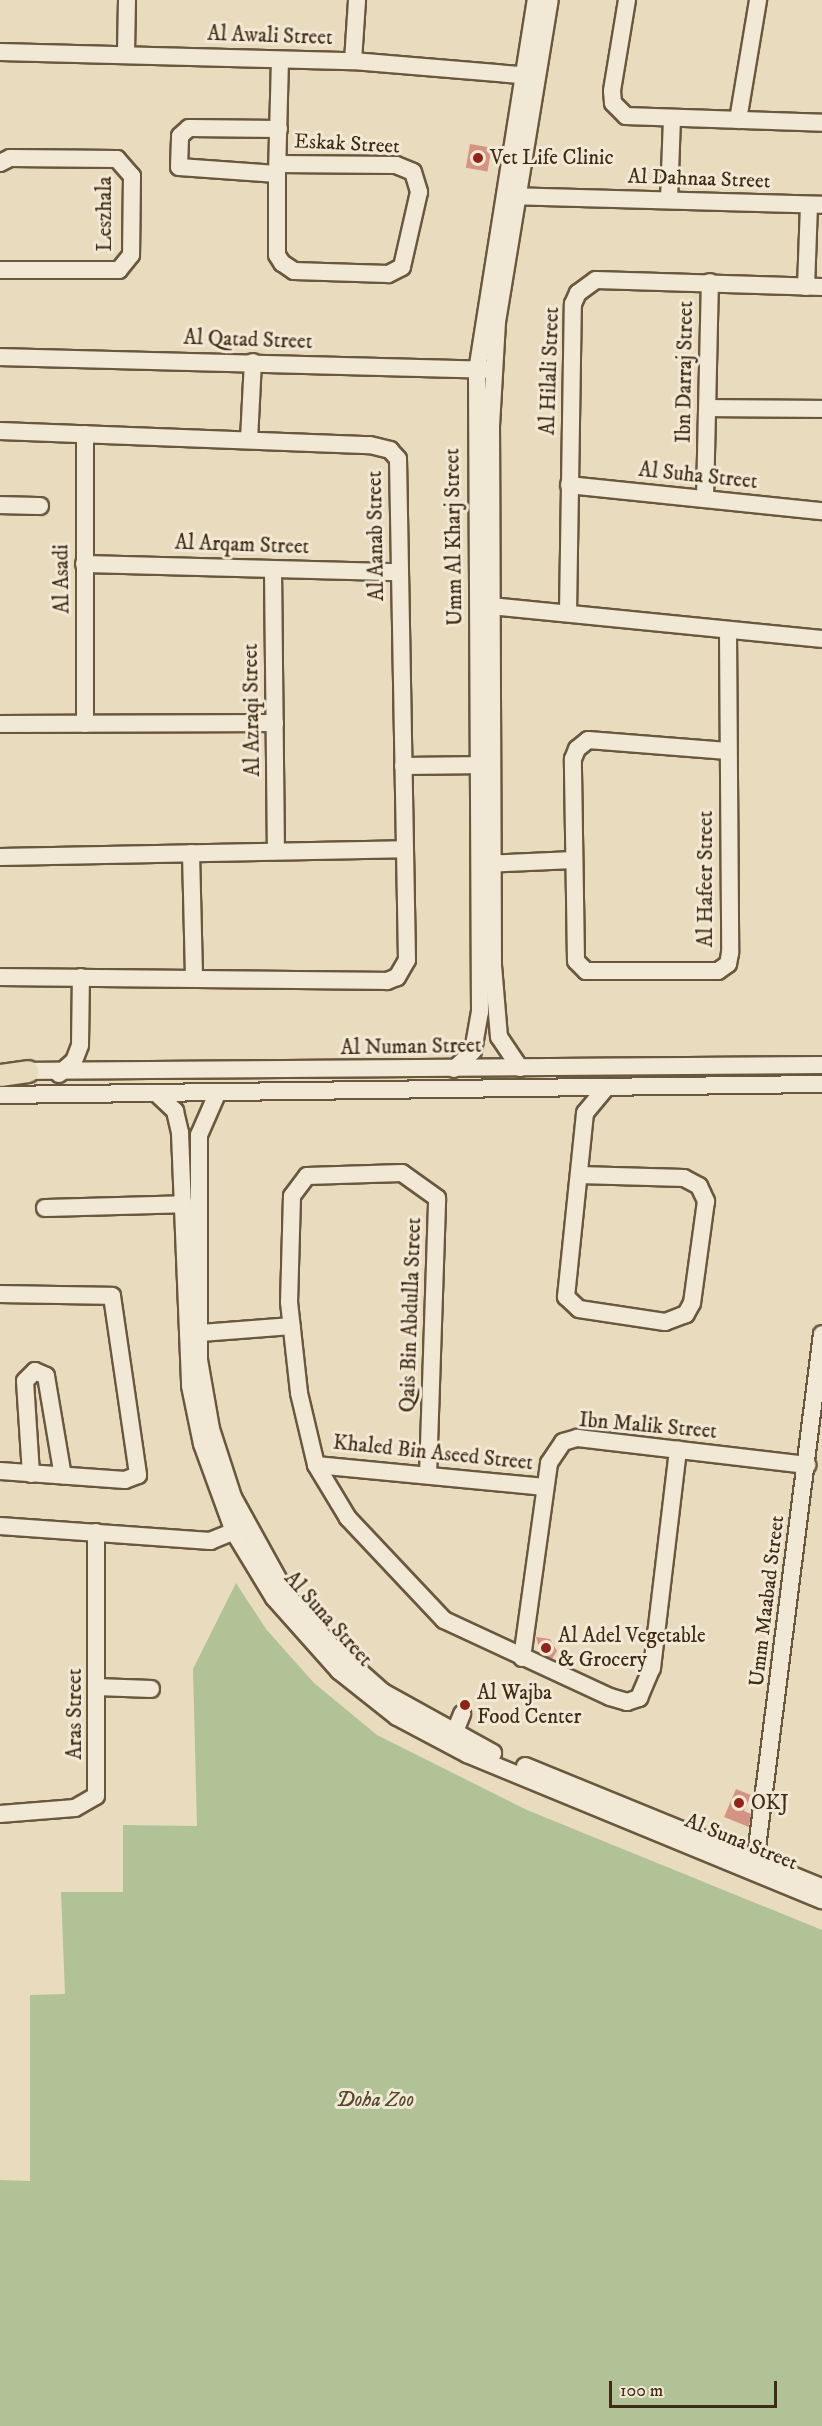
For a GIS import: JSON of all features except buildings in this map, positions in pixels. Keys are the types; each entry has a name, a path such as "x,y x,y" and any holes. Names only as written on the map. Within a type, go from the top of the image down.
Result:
{"main road":[{"path":"0,1075 28,1071"}],"street":[{"path":"126,52 127,0"},
{"path":"353,61 357,0"},
{"name":"Umm Al Kharj Street","path":"530,75 536,0"},
{"name":"Umm Al Kharj Street","path":"454,1069 473,1051 478,1038 486,864 484,605 486,370 509,196 530,75 550,0"},
{"path":"627,0 613,103 626,116 672,120 822,123"},
{"path":"738,120 758,0"},
{"name":"Al Awali Street","path":"0,51 126,52 280,60 353,61 530,75"},
{"name":"Eskak Street","path":"278,169 396,165 413,172 419,192 402,267 388,274 285,267 277,255 278,169 280,60"},
{"path":"669,200 672,120"},
{"path":"278,169 179,167 180,136 189,128 279,129"},
{"name":"Leszhala","path":"0,163 117,159 132,176 130,255 119,270 0,270"},
{"name":"Al Dahnaa Street","path":"509,196 815,205"},
{"name":"Al Hilali Street","path":"568,613 573,304 578,293 596,280 814,287 815,205"},
{"name":"Ibn Darraj Street","path":"705,499 710,282"},
{"name":"Al Qatad Street","path":"0,357 486,370"},
{"path":"249,440 253,362"},
{"path":"708,408 822,409"},
{"name":"Al Aanab Street","path":"0,431 370,445 390,450 398,459 407,960 397,976 387,981 194,976 0,977"},
{"name":"Al Asadi","path":"85,434 85,724"},
{"name":"Al Suha Street","path":"569,485 822,511"},
{"path":"0,505 40,507"},
{"name":"Al Arqam Street","path":"84,564 399,572"},
{"name":"Al Azraqi Street","path":"273,569 276,851"},
{"path":"484,605 728,632 822,639"},
{"name":"Al Hafeer Street","path":"728,632 728,751 728,964 718,970 586,971 576,961 573,759 588,740 728,751"},
{"path":"0,724 275,723"},
{"path":"403,766 485,765"},
{"path":"0,857 404,849"},
{"path":"191,853 194,976"},
{"path":"486,864 574,860"},
{"name":"Umm Al Kharj Street","path":"486,864 500,1037 520,1068"},
{"path":"59,1074 74,1061 80,1045 81,976"},
{"path":"80,1045 88,1061 105,1073"},
{"name":"Al Numan Street","path":"0,1070 59,1074 822,1065"},
{"name":"Al Numan Street","path":"0,1095 820,1085"},
{"path":"579,1175 684,1178 699,1186 706,1201 692,1304 686,1314 665,1322 570,1305 565,1287 585,1113 607,1087"},
{"path":"555,1088 566,1092 585,1113"},
{"name":"Al Suna Street","path":"157,1094 175,1111 202,1444 274,1598 339,1671 397,1717 467,1754 756,1867 822,1887"},
{"name":"Al Suna Street","path":"193,1334 199,1135 217,1094"},
{"name":"Qais Bin Abdulla Street","path":"428,1475 437,1198 428,1187 402,1173 307,1176 292,1196 292,1326 299,1393 316,1465 348,1518 405,1583 444,1620 610,1697 627,1702 639,1698 652,1668 678,1450"},
{"path":"45,1208 184,1204"},
{"path":"0,1294 99,1292 116,1303 138,1475 125,1480 0,1471"},
{"path":"193,1334 292,1326"},
{"name":"Umm Maabad Street","path":"756,1867 821,1344"},
{"path":"31,1474 25,1381 35,1371 46,1376 63,1476"},
{"name":"Ibn Malik Street","path":"522,1658 545,1487 555,1452 577,1438 807,1465"},
{"name":"Khaled Bin Aseed Street","path":"316,1465 545,1487"},
{"path":"0,1526 210,1541 240,1529"},
{"name":"Al Suna Street","path":"240,1529 287,1595 331,1646 383,1692 454,1734 756,1867 822,1900"},
{"name":"Aras Street","path":"0,1814 75,1808 96,1796 96,1532"},
{"path":"97,1688 150,1689"},
{"path":"454,1734 462,1714"}],"green space":[{"name":"Doha Zoo","path":"236,1583 266,1629 314,1683 377,1735 527,1810 822,1930 822,2426 0,2426 0,2180 30,2181 30,1995 65,1994 61,1892 123,1892 123,1825 197,1826 193,1669"}],"place":[{"name":"Vet Life Clinic","path":"478,158"},
{"name":"Al Adel Vegetable & Grocery","path":"546,1648"},
{"name":"Al Wajba Food Center","path":"465,1705"},
{"name":"OKJ","path":"739,1803"}]}
